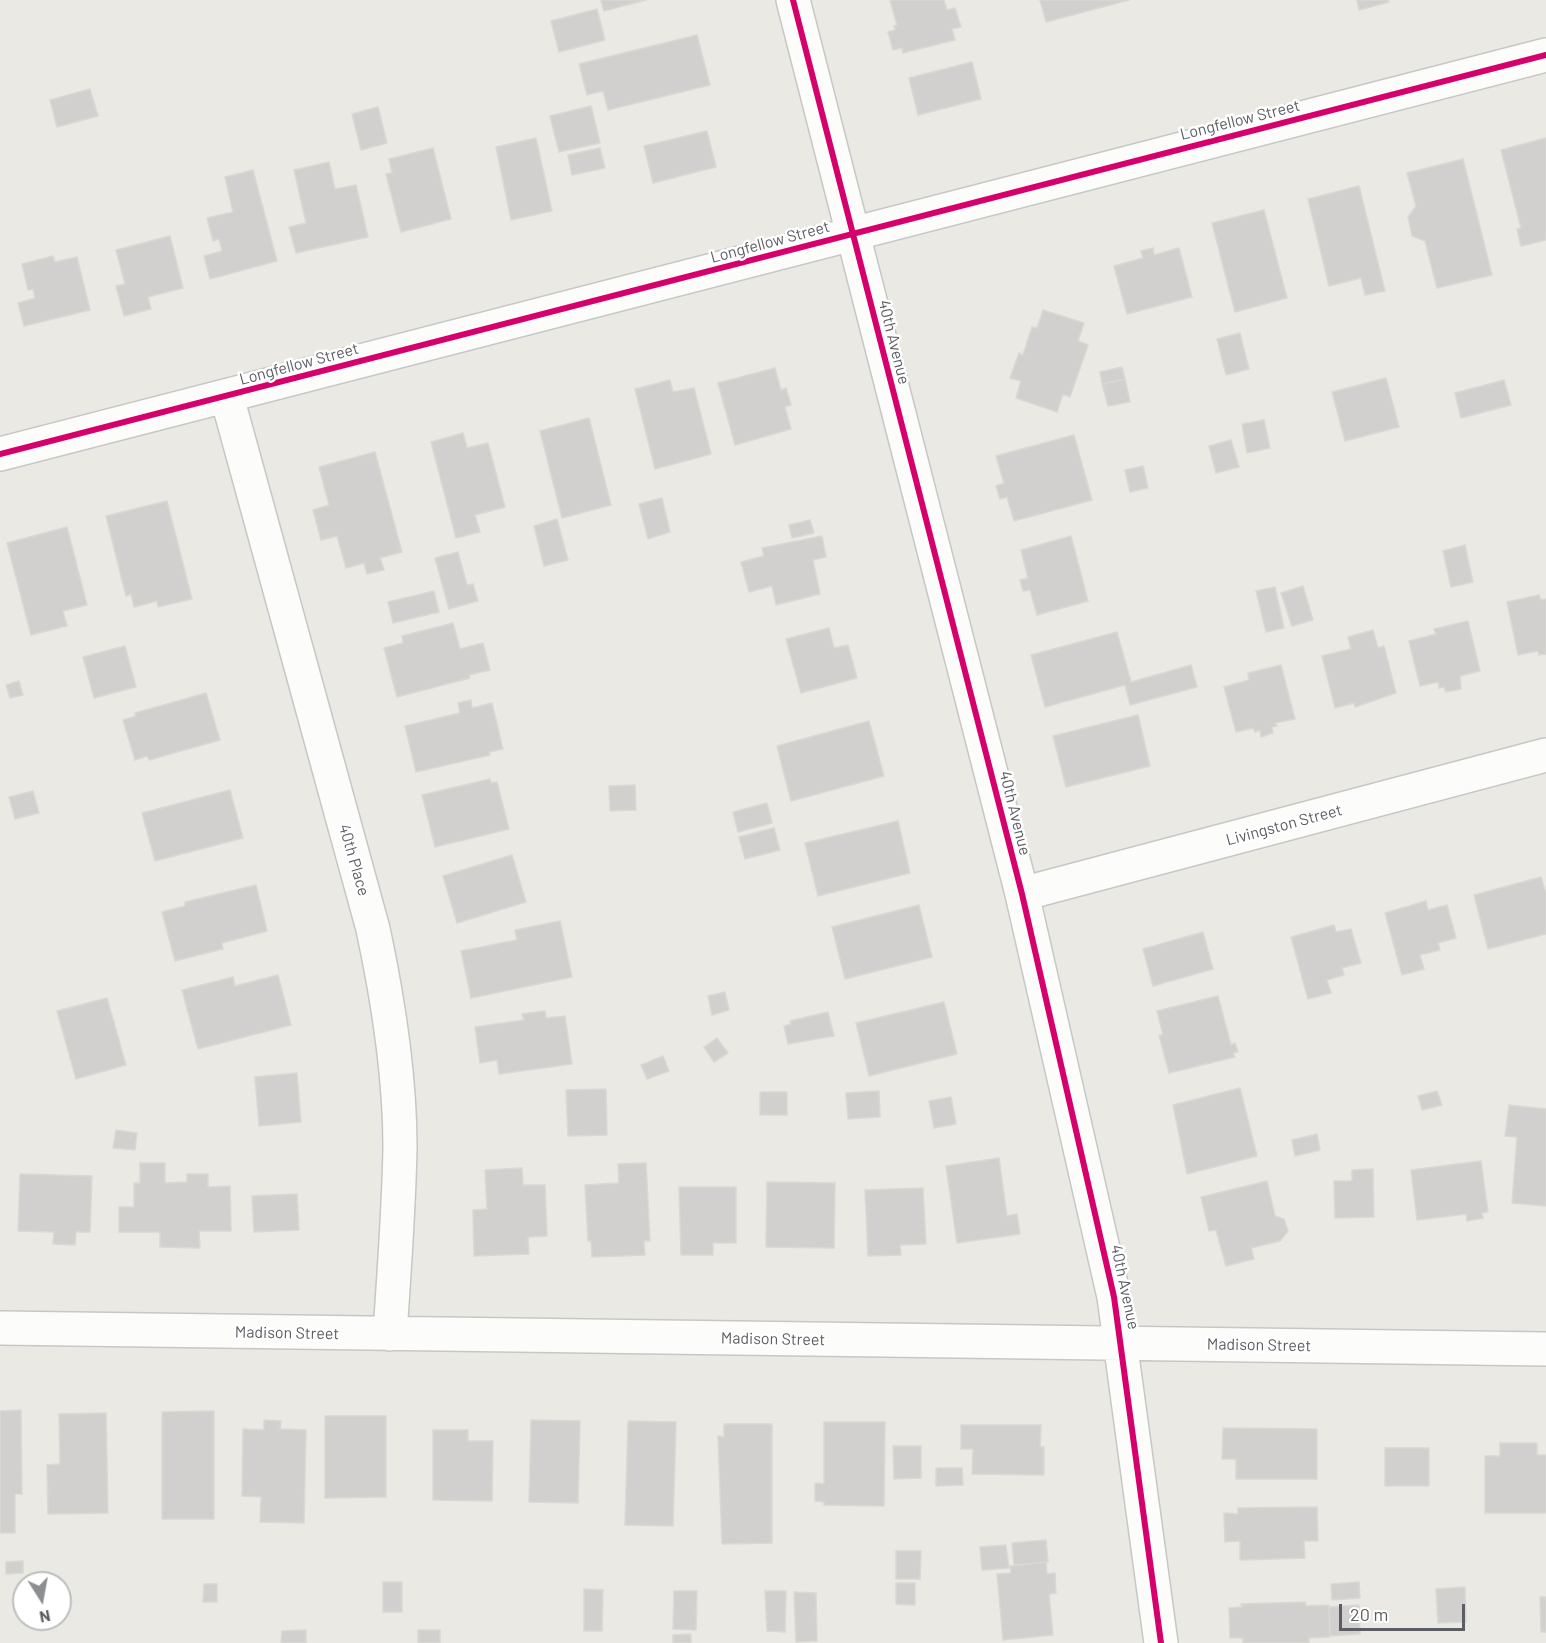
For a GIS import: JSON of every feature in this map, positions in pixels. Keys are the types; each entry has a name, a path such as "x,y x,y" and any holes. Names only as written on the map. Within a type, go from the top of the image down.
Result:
{"street":[{"name":"40th Avenue","path":"793,0 1022,894 1114,1297 1161,1643"},
{"name":"Longfellow Street","path":"0,454 1546,55"},
{"name":"40th Place","path":"226,397 373,929 382,972 390,1019 400,1144 390,1334"},
{"name":"Livingston Street","path":"1022,894 1546,755"},
{"name":"Madison Street","path":"0,1328 1546,1349"}],"building":[{"path":"601,0 646,0 604,11"},
{"path":"890,0 944,0 947,10 955,8 961,27 952,29 955,40 903,53 902,48 893,50 888,32 895,30 894,26 897,25"},
{"path":"1040,0 1129,0 1046,22"},
{"path":"1357,0 1388,0 1389,2 1359,10"},
{"path":"597,9 605,40 559,52 551,21"},
{"path":"697,35 710,85 608,110 603,91 587,95 579,64"},
{"path":"972,62 981,99 918,115 909,78"},
{"path":"90,89 98,116 57,127 50,100"},
{"path":"591,106 600,143 559,152 550,116"},
{"path":"378,107 387,143 361,150 352,114"},
{"path":"707,131 716,167 653,183 644,146"},
{"path":"536,138 552,211 511,220 496,147"},
{"path":"1546,138 1546,240 1521,246 1517,229 1521,228 1501,150"},
{"path":"433,148 451,219 401,232 386,174 392,173 389,159"},
{"path":"600,148 605,168 572,175 568,155"},
{"path":"1463,159 1492,275 1437,288 1425,241 1412,236 1408,217 1416,206 1407,173"},
{"path":"329,162 335,189 356,185 368,237 296,253 289,227 306,223 294,170"},
{"path":"253,170 277,261 210,279 204,256 222,251 219,239 213,241 207,218 233,212 225,177"},
{"path":"1359,186 1385,291 1365,295 1361,278 1329,286 1308,199"},
{"path":"1264,210 1287,298 1235,312 1212,223"},
{"path":"170,236 183,288 148,297 151,309 124,316 116,286 125,284 116,250"},
{"path":"1153,248 1154,255 1179,248 1192,297 1127,314 1114,266 1143,258 1141,251"},
{"path":"53,256 55,262 77,257 90,310 24,326 18,303 35,298 33,289 28,290 22,264"},
{"path":"1043,310 1084,323 1078,341 1088,345 1070,397 1063,394 1057,412 1016,398 1021,381 1010,378 1019,353 1023,355 1032,327 1037,328"},
{"path":"1240,333 1249,369 1226,375 1217,339"},
{"path":"1122,367 1125,379 1102,384 1100,372"},
{"path":"775,368 781,390 786,388 791,405 785,407 791,429 735,445 718,383"},
{"path":"1386,378 1399,427 1345,441 1332,392"},
{"path":"1125,379 1130,402 1108,406 1102,384"},
{"path":"670,380 673,392 694,388 711,454 655,469 635,389"},
{"path":"1504,380 1511,405 1461,418 1455,393"},
{"path":"589,418 611,505 562,518 540,431"},
{"path":"1264,420 1270,448 1247,453 1242,424"},
{"path":"463,433 467,448 488,443 505,507 475,515 480,532 456,538 431,442"},
{"path":"1074,435 1092,500 1014,521 1007,497 1000,499 996,486 1004,483 996,456"},
{"path":"1231,440 1239,467 1216,473 1209,446"},
{"path":"375,452 402,552 380,558 384,570 367,574 364,563 346,568 337,536 321,540 313,510 329,505 319,467"},
{"path":"1143,466 1148,488 1130,492 1125,470"},
{"path":"662,498 670,532 648,539 639,504"},
{"path":"167,501 192,599 158,607 157,601 134,607 131,594 126,596 106,516"},
{"path":"557,519 568,560 544,566 534,526"},
{"path":"810,520 814,533 792,538 789,525"},
{"path":"67,527 87,605 63,611 67,626 31,635 7,543"},
{"path":"822,536 826,557 813,560 820,594 776,605 772,586 749,592 741,562 764,556 762,548"},
{"path":"1071,536 1088,601 1037,615 1030,590 1023,591 1020,580 1028,578 1021,550"},
{"path":"1465,545 1473,582 1451,587 1443,551"},
{"path":"458,552 467,585 473,584 478,601 449,609 435,558"},
{"path":"1303,586 1313,620 1292,626 1281,593"},
{"path":"1275,587 1284,628 1266,632 1256,591"},
{"path":"434,591 439,612 393,623 388,602"},
{"path":"1539,595 1541,600 1546,599 1546,654 1539,655 1538,651 1518,655 1507,602"},
{"path":"1468,621 1480,671 1460,676 1461,689 1446,692 1444,687 1439,688 1438,682 1420,686 1409,641 1436,634 1434,629"},
{"path":"453,623 460,649 483,643 490,670 469,675 470,678 397,697 384,648 403,643 402,636"},
{"path":"829,628 834,648 848,645 857,678 801,693 786,639"},
{"path":"1373,630 1378,648 1384,646 1396,693 1355,707 1354,703 1335,708 1322,656 1351,649 1348,637"},
{"path":"1117,632 1131,682 1191,665 1197,687 1130,705 1125,685 1045,707 1031,655"},
{"path":"125,646 136,687 94,698 83,657"},
{"path":"1281,665 1295,719 1275,723 1277,726 1272,727 1273,733 1261,737 1260,730 1255,732 1253,728 1236,732 1224,687 1249,680 1248,673"},
{"path":"19,681 23,695 10,698 6,685"},
{"path":"206,693 220,740 149,760 147,756 135,760 123,720 136,716 135,713"},
{"path":"471,700 472,708 492,703 503,749 489,752 490,755 416,772 405,726 460,713 458,703"},
{"path":"1138,715 1150,766 1066,787 1053,736"},
{"path":"869,721 884,776 791,801 777,746"},
{"path":"490,779 491,783 497,782 509,829 435,847 422,795"},
{"path":"635,785 636,810 610,811 609,786"},
{"path":"230,790 243,838 155,861 142,813"},
{"path":"33,791 39,813 15,819 9,797"},
{"path":"767,803 772,823 738,832 733,812"},
{"path":"898,821 910,873 818,896 805,843"},
{"path":"774,828 780,850 745,859 739,837"},
{"path":"512,855 526,902 457,923 443,876"},
{"path":"1541,877 1546,893 1546,934 1488,949 1474,895"},
{"path":"256,885 267,931 222,943 223,949 175,961 162,912 185,906 185,902"},
{"path":"1426,901 1428,910 1447,905 1456,938 1438,943 1440,950 1420,955 1424,969 1402,975 1385,913"},
{"path":"919,905 932,957 845,979 832,927"},
{"path":"560,921 572,977 471,998 461,951 517,940 515,930"},
{"path":"1334,925 1336,932 1351,929 1361,963 1342,968 1344,975 1327,980 1331,993 1308,999 1291,937"},
{"path":"1203,932 1213,969 1153,986 1143,949"},
{"path":"278,975 291,1025 198,1049 182,990 233,977 235,986"},
{"path":"725,992 729,1010 712,1015 708,996"},
{"path":"1218,996 1231,1045 1235,1043 1238,1052 1233,1053 1235,1057 1169,1073 1159,1035 1163,1035 1157,1011"},
{"path":"107,998 126,1065 76,1079 57,1011"},
{"path":"944,1002 957,1054 869,1076 856,1023"},
{"path":"545,1011 546,1018 565,1016 572,1064 499,1074 497,1060 480,1063 475,1027 524,1020 522,1014"},
{"path":"828,1012 834,1036 788,1044 784,1026 791,1024 790,1021"},
{"path":"717,1038 728,1053 714,1062 704,1047"},
{"path":"663,1056 669,1071 647,1079 641,1065"},
{"path":"297,1073 301,1122 259,1126 255,1077"},
{"path":"1240,1088 1257,1156 1187,1174 1173,1105"},
{"path":"606,1089 607,1135 568,1136 566,1090"},
{"path":"879,1091 880,1117 848,1119 846,1093"},
{"path":"1437,1091 1442,1105 1422,1110 1418,1096"},
{"path":"760,1092 787,1092 787,1115 760,1115"},
{"path":"951,1097 956,1124 934,1128 929,1101"},
{"path":"1509,1105 1546,1109 1546,1206 1512,1203 1517,1137 1505,1136"},
{"path":"116,1130 137,1133 135,1150 113,1148"},
{"path":"1317,1134 1320,1150 1295,1156 1292,1140"},
{"path":"999,1158 1007,1216 1017,1214 1020,1234 957,1243 946,1166"},
{"path":"1481,1161 1488,1212 1482,1213 1483,1218 1467,1221 1466,1214 1417,1220 1411,1170"},
{"path":"140,1163 165,1163 165,1183 187,1182 187,1174 208,1174 208,1187 230,1186 231,1231 199,1231 200,1248 160,1247 160,1232 119,1232 119,1207 134,1207 134,1183 140,1183"},
{"path":"646,1163 650,1241 644,1241 645,1255 592,1257 591,1241 588,1241 585,1185 619,1183 618,1164"},
{"path":"522,1168 523,1185 545,1185 547,1236 528,1237 529,1254 474,1256 473,1210 487,1209 485,1170"},
{"path":"1373,1169 1374,1217 1335,1218 1334,1181 1352,1181 1352,1170"},
{"path":"20,1174 92,1176 90,1232 76,1232 75,1245 53,1244 54,1232 18,1231"},
{"path":"1267,1181 1275,1216 1284,1219 1288,1231 1280,1241 1251,1248 1254,1259 1226,1266 1216,1230 1209,1231 1201,1197"},
{"path":"767,1182 835,1183 834,1248 766,1247"},
{"path":"679,1187 736,1187 736,1243 713,1243 713,1255 681,1255"},
{"path":"923,1188 926,1244 900,1245 901,1255 868,1256 865,1190"},
{"path":"297,1194 299,1230 254,1232 252,1196"},
{"path":"21,1410 22,1494 15,1494 15,1533 0,1533 0,1411"},
{"path":"214,1411 214,1519 162,1519 162,1412"},
{"path":"106,1413 108,1513 48,1514 47,1465 60,1464 59,1414"},
{"path":"325,1416 386,1416 386,1497 325,1498"},
{"path":"264,1420 281,1421 280,1429 306,1430 304,1523 260,1522 261,1497 242,1496 243,1429 264,1430"},
{"path":"531,1420 580,1421 578,1503 529,1502"},
{"path":"628,1421 676,1422 673,1526 625,1525"},
{"path":"824,1422 885,1422 884,1506 824,1505 824,1502 815,1501 815,1483 824,1484"},
{"path":"724,1424 772,1424 772,1543 722,1544 718,1436 724,1437"},
{"path":"961,1425 1041,1425 1040,1447 1044,1447 1044,1475 972,1474 973,1449 961,1449"},
{"path":"1223,1428 1317,1429 1317,1479 1236,1479 1236,1459 1222,1459"},
{"path":"433,1430 468,1430 468,1441 493,1441 492,1501 433,1500"},
{"path":"1500,1443 1537,1443 1537,1455 1546,1455 1546,1513 1485,1513 1485,1456 1500,1456"},
{"path":"893,1446 921,1446 921,1478 894,1479"},
{"path":"1385,1448 1429,1448 1429,1486 1385,1486"},
{"path":"936,1468 962,1468 963,1485 936,1486"},
{"path":"1317,1507 1318,1541 1304,1541 1305,1558 1240,1560 1240,1541 1225,1542 1224,1513 1238,1514 1238,1508"},
{"path":"1046,1540 1048,1562 1014,1565 1012,1543"},
{"path":"1006,1545 1009,1568 982,1570 980,1547"},
{"path":"896,1551 921,1551 920,1579 896,1579"},
{"path":"23,1561 23,1571 12,1571 12,1574 6,1574 6,1562"},
{"path":"1046,1562 1047,1574 1055,1573 1056,1593 1049,1594 1053,1635 1003,1640 997,1574 1011,1573 1010,1566"},
{"path":"383,1582 402,1582 402,1612 383,1612"},
{"path":"1359,1582 1360,1598 1332,1600 1331,1584"},
{"path":"896,1583 915,1583 915,1605 896,1604"},
{"path":"204,1584 217,1584 217,1602 203,1602"},
{"path":"1465,1587 1466,1622 1438,1623 1436,1589"},
{"path":"584,1589 603,1590 602,1631 584,1631"},
{"path":"674,1591 697,1591 696,1630 673,1629"},
{"path":"765,1591 786,1591 785,1632 767,1631"},
{"path":"794,1592 816,1593 817,1641 796,1642"},
{"path":"1540,1597 1546,1597 1546,1632 1541,1632"},
{"path":"1305,1602 1306,1606 1329,1605 1330,1637 1309,1638 1309,1643 1243,1643 1243,1638 1230,1638 1229,1608 1242,1607 1241,1604"},
{"path":"1359,1605 1360,1634 1330,1636 1329,1607"},
{"path":"306,1630 306,1643 281,1643 282,1631"},
{"path":"418,1630 440,1630 440,1643 418,1643"},
{"path":"691,1634 691,1643 673,1643 673,1635"}],"cycle path":[{"path":"793,0 1022,894 1114,1297 1161,1643"},
{"path":"0,454 1546,55"}]}
